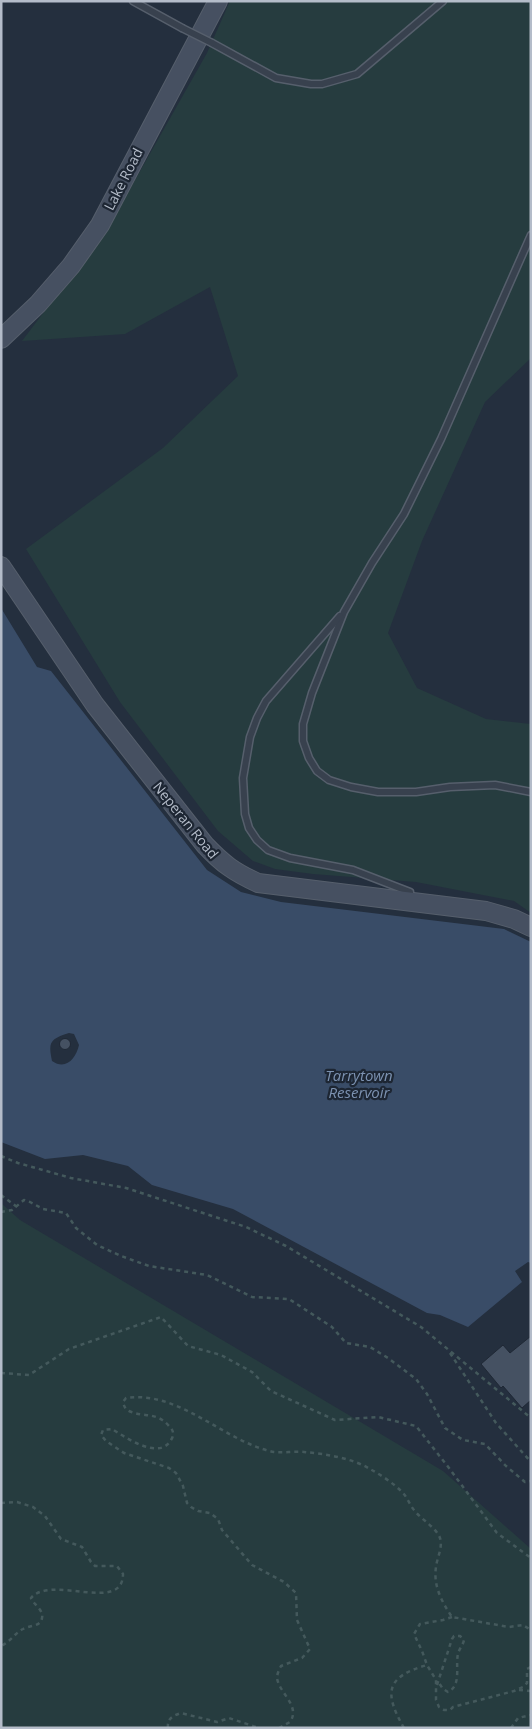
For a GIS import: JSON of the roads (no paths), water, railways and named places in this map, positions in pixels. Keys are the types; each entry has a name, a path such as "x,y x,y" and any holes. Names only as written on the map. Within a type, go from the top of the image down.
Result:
{"street":[{"name":"Lake Road","path":"1,339 38,304 71,266 100,225 218,1"},
{"name":"Neperan Road","path":"1,566 95,705 222,864 258,883 486,911 514,918 531,927"}],"lane":[{"path":"133,1 276,78 322,84 356,74 443,1"},
{"path":"531,235 442,439 404,514 372,563 344,612 312,693 302,724 303,741 309,758 317,771 329,780 352,787 378,792 416,792 450,787 495,785 531,792"},
{"path":"344,612 266,701 257,718 250,737 242,778 245,814 249,828 257,840 268,850 290,858 353,870 410,892 410,901"}],"water":[{"name":"Tarrytown Reservoir","path":"1,608 37,667 51,671 207,870 241,892 281,902 504,929 531,942 531,1263 528,1262 515,1271 522,1282 468,1327 440,1315 427,1313 233,1209 152,1185 128,1166 83,1155 45,1159 1,1142","holes":["69,1033 74,1034 79,1045 70,1062 62,1065 52,1061 50,1049 54,1039"]}]}
